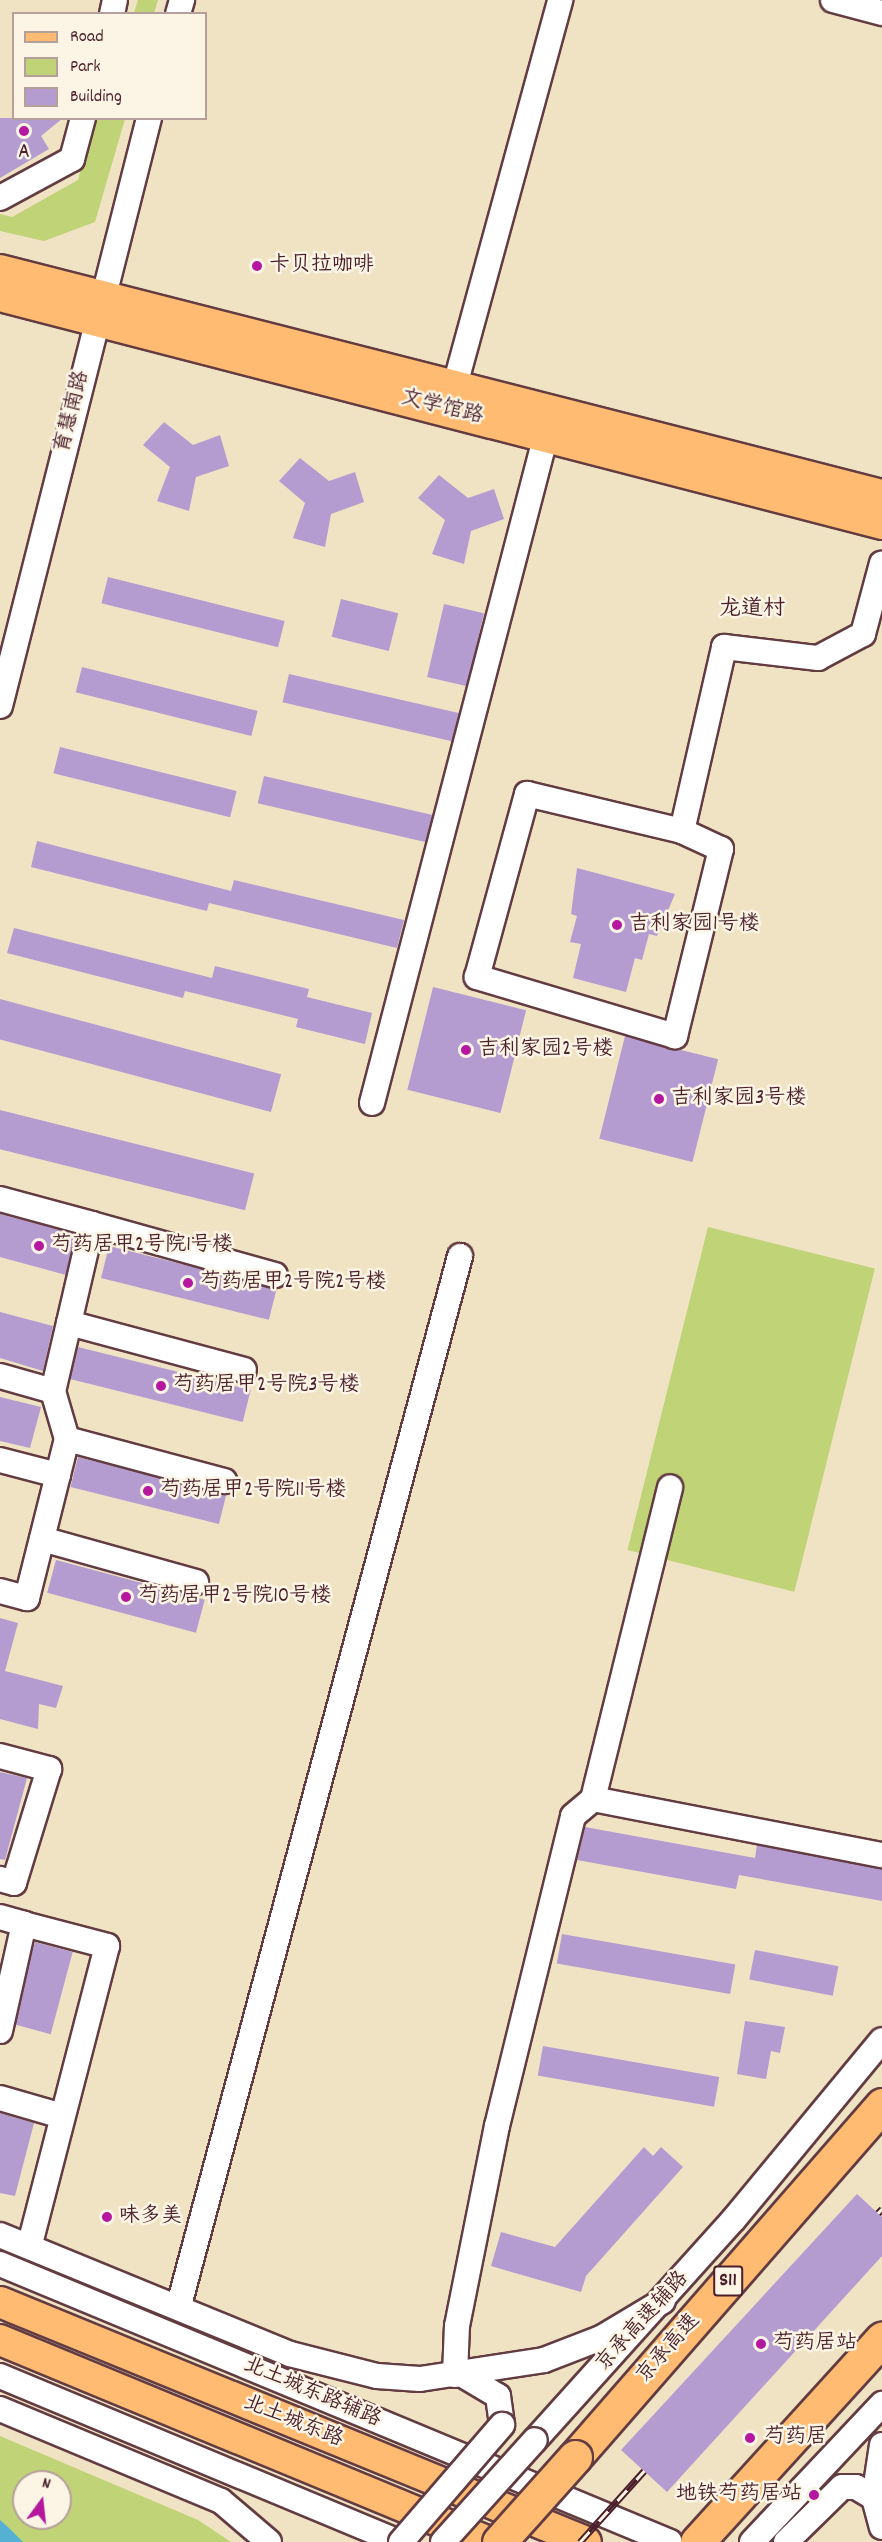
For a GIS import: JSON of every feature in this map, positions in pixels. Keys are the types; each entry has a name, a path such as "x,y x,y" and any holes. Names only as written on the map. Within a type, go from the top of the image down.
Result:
{"highway":[{"name":"京承高速","path":"499,2542 882,2105"},
{"path":"707,2530 882,2339"}],"main road":[{"name":"文学馆路","path":"0,270 98,308 546,435 882,524"},
{"name":"文学馆路","path":"0,296 98,308 455,385 882,495"},
{"name":"北土城东路","path":"0,2302 586,2542"},
{"name":"北土城东路","path":"0,2340 489,2542"}],"street":[{"path":"455,385 560,0"},
{"path":"833,0 882,13"},
{"path":"0,198 72,159 82,120"},
{"name":"育慧南路","path":"0,706 98,308 148,120"},
{"path":"372,1103 546,435"},
{"path":"682,831 724,647 818,658 854,639 863,634 882,563"},
{"path":"527,794 682,831 721,849 675,1036 477,977 527,794"},
{"path":"0,1199 276,1275"},
{"path":"0,1591 27,1598 42,1539 67,1439 52,1391 92,1224"},
{"path":"179,2305 460,1256"},
{"path":"69,1323 244,1370"},
{"path":"0,1376 52,1391"},
{"path":"67,1439 224,1482"},
{"path":"0,1460 58,1475"},
{"path":"458,2374 457,2326 497,2126 573,1816 593,1799 670,1487"},
{"path":"42,1539 196,1582"},
{"path":"0,1756 49,1768 14,1883 0,1879"},
{"path":"593,1799 882,1855"},
{"path":"0,1917 107,1946 30,2243"},
{"path":"0,2031 24,1924"},
{"name":"京承高速辅路","path":"442,2542 663,2301 873,2054 882,2040"},
{"path":"0,2098 62,2116"},
{"path":"0,2235 30,2243 332,2367 420,2379 544,2360 601,2338 663,2301"},
{"name":"北土城东路辅路","path":"0,2264 670,2542"},
{"path":"0,2376 400,2542 502,2425 498,2396 458,2374"},
{"path":"755,2539 882,2404"},
{"path":"0,2409 221,2501 269,2542"},
{"path":"882,2445 874,2498 882,2527"},
{"path":"786,2542 842,2487 856,2487 874,2498"}],"green space":[{"path":"138,0 158,0 154,12 134,12"},
{"path":"94,120 125,120 95,222 44,241 0,231 0,214 12,217 78,180"},
{"path":"708,1227 875,1269 794,1592 627,1550"},
{"path":"0,2436 198,2520 231,2542 0,2542"}],"water":[{"path":"0,2520 9,2528 23,2542 0,2542"}],"building":[{"name":"A","path":"0,118 61,120 41,136 49,149 0,178"},
{"path":"164,422 193,445 220,435 229,466 196,477 189,511 157,501 170,467 143,445"},
{"path":"300,458 329,481 355,472 364,502 331,514 325,547 293,538 305,503 279,481"},
{"path":"439,475 468,498 494,489 504,519 471,531 464,564 432,554 445,520 418,498"},
{"path":"108,577 285,621 278,647 101,603"},
{"path":"341,599 398,613 389,651 332,637"},
{"path":"444,604 484,613 467,686 427,677"},
{"path":"82,667 258,711 251,736 76,692"},
{"path":"289,674 460,713 453,742 282,702"},
{"path":"60,747 237,791 230,817 53,773"},
{"path":"264,776 433,815 426,842 258,803"},
{"path":"37,841 231,891 234,880 404,920 397,948 209,903 207,911 31,867"},
{"name":"吉利家园1号楼","path":"577,868 675,894 657,936 649,934 642,960 635,958 626,992 573,978 581,944 570,942 577,916 571,914"},
{"path":"14,928 212,978 215,966 309,989 307,997 372,1013 365,1044 296,1027 298,1019 185,991 183,998 7,953"},
{"name":"吉利家园2号楼","path":"433,987 526,1010 501,1113 407,1090"},
{"path":"0,999 281,1074 271,1112 0,1039"},
{"name":"吉利家园3号楼","path":"625,1036 718,1059 693,1162 599,1139"},
{"path":"0,1110 254,1173 245,1210 0,1149"},
{"name":"芍药居甲2号院1号楼","path":"0,1214 75,1234 66,1275 0,1257"},
{"name":"芍药居甲2号院2号楼","path":"109,1246 277,1288 269,1320 101,1278"},
{"path":"0,1312 53,1326 43,1371 0,1358"},
{"name":"芍药居甲2号院3号楼","path":"78,1347 251,1390 243,1422 70,1379"},
{"path":"0,1397 41,1407 30,1448 0,1441"},
{"name":"芍药居甲2号院11号楼","path":"78,1457 226,1494 219,1524 71,1487"},
{"name":"芍药居甲2号院10号楼","path":"56,1560 205,1600 196,1633 47,1593"},
{"path":"0,1618 18,1623 5,1671 63,1686 56,1708 39,1704 38,1729 0,1719"},
{"path":"0,1772 27,1778 5,1860 0,1859"},
{"path":"585,1827 755,1858 757,1845 882,1869 882,1901 739,1875 736,1889 577,1860"},
{"path":"562,1934 735,1965 730,1994 557,1964"},
{"path":"35,1942 73,1952 51,2034 13,2024"},
{"path":"755,1950 838,1966 833,1996 749,1979"},
{"path":"745,2021 785,2027 780,2053 771,2051 766,2079 737,2074"},
{"path":"543,2046 719,2077 714,2107 538,2076"},
{"path":"0,2113 34,2123 15,2196 0,2193"},
{"path":"644,2147 653,2156 661,2147 683,2167 586,2276 581,2292 491,2266 501,2232 555,2247"},
{"name":"芍药居站","path":"857,2194 882,2217 882,2256 667,2492 621,2450"}],"railway":[{"path":"878,2213 882,2209"},
{"path":"580,2542 644,2471"}],"place":[{"name":"A","path":"24,131"},
{"name":"卡贝拉咖啡","path":"257,266"},
{"name":"吉利家园1号楼","path":"617,925"},
{"name":"吉利家园2号楼","path":"466,1050"},
{"name":"吉利家园3号楼","path":"659,1099"},
{"name":"芍药居甲2号院1号楼","path":"39,1246"},
{"name":"芍药居甲2号院2号楼","path":"188,1283"},
{"name":"芍药居甲2号院3号楼","path":"161,1386"},
{"name":"芍药居甲2号院11号楼","path":"148,1491"},
{"name":"芍药居甲2号院10号楼","path":"126,1597"},
{"name":"味多美","path":"107,2217"},
{"name":"芍药居站","path":"761,2344"},
{"name":"芍药居","path":"750,2438"},
{"name":"地铁芍药居站","path":"814,2495"}],"district":[{"name":"龙道村","path":"752,610"}]}
